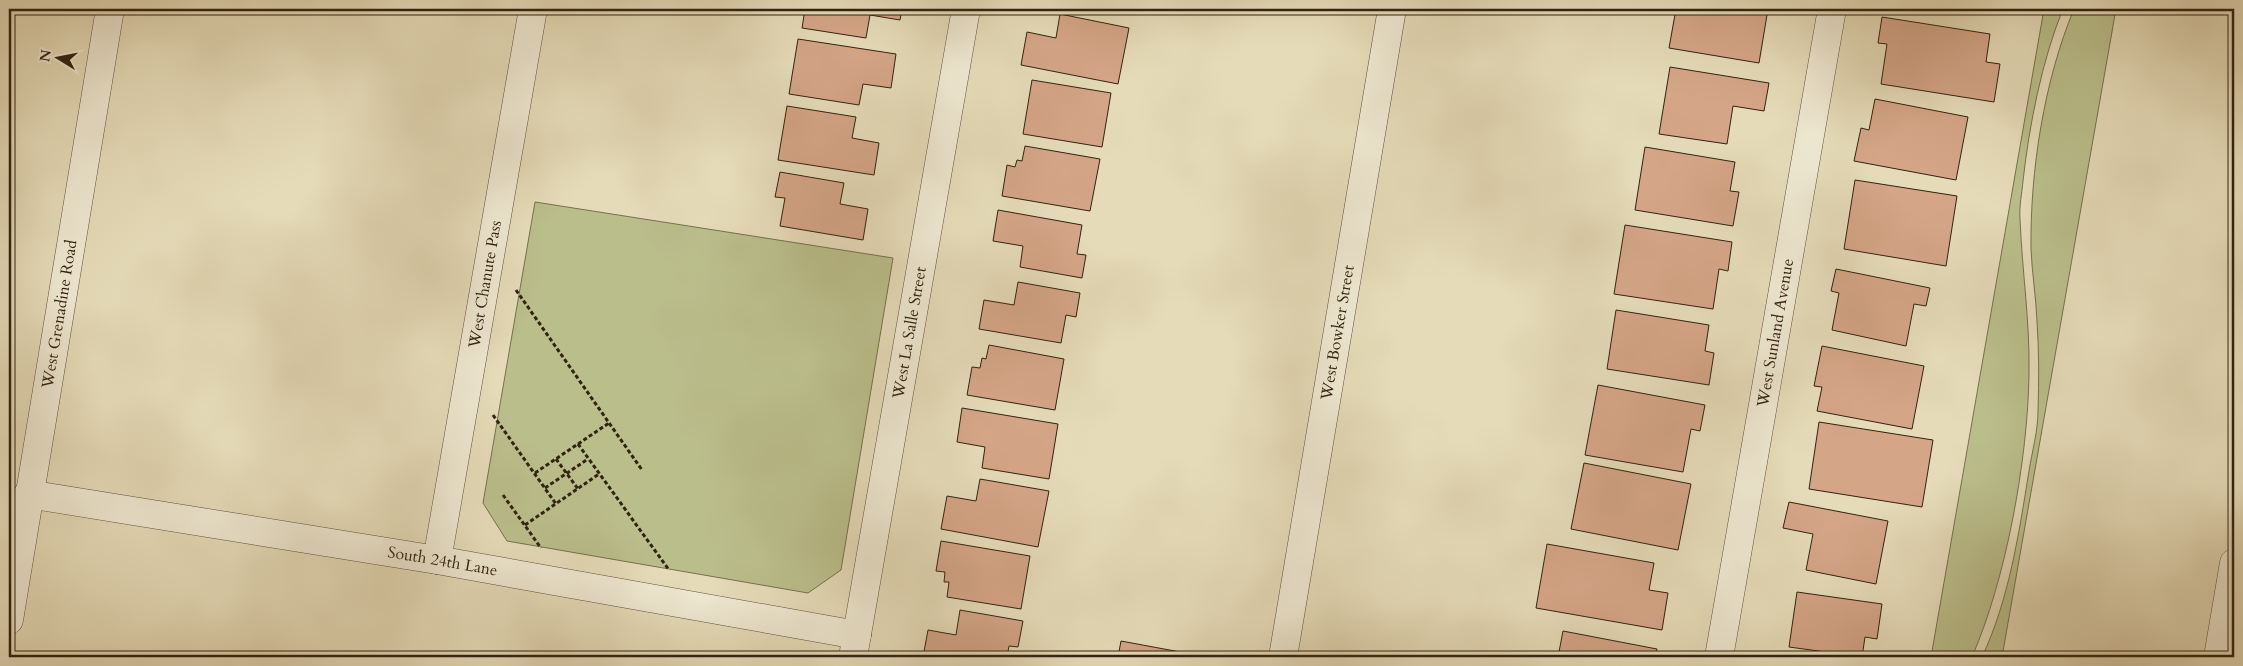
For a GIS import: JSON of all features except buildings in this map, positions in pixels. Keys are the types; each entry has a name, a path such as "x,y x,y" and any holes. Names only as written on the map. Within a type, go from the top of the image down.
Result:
{"street":[{"name":"West Grenadine Road","path":"9,620 28,494 110,9"},
{"name":"West Chanute Pass","path":"437,560 533,9"},
{"name":"West La Salle Street","path":"855,646 966,9"},
{"name":"West Bowker Street","path":"1282,657 1392,9"},
{"name":"West Sunland Avenue","path":"1719,657 1832,9"},
{"name":"South 24th Lane","path":"28,494 437,560 855,646"},
{"path":"2218,657 2234,563"}],"path":[{"path":"515,289 642,470"},
{"path":"493,415 556,504"},
{"path":"535,474 609,423"},
{"path":"578,444 674,577"},
{"path":"556,459 578,489"},
{"path":"545,488 588,459"},
{"path":"525,525 599,474"},
{"path":"503,495 542,548"}],"green space":[{"path":"2044,9 2063,9 2055,29 2037,94 2020,204 2029,373 2028,407 2013,518 1995,592 1972,657 1931,657"},
{"path":"2074,9 2116,9 2002,657 1982,657 1999,613 2012,566 2036,434 2039,366 2031,249 2033,189 2036,158 2047,96 2063,37"},
{"path":"535,202 893,258 841,570 808,593 507,541 483,503"}]}
